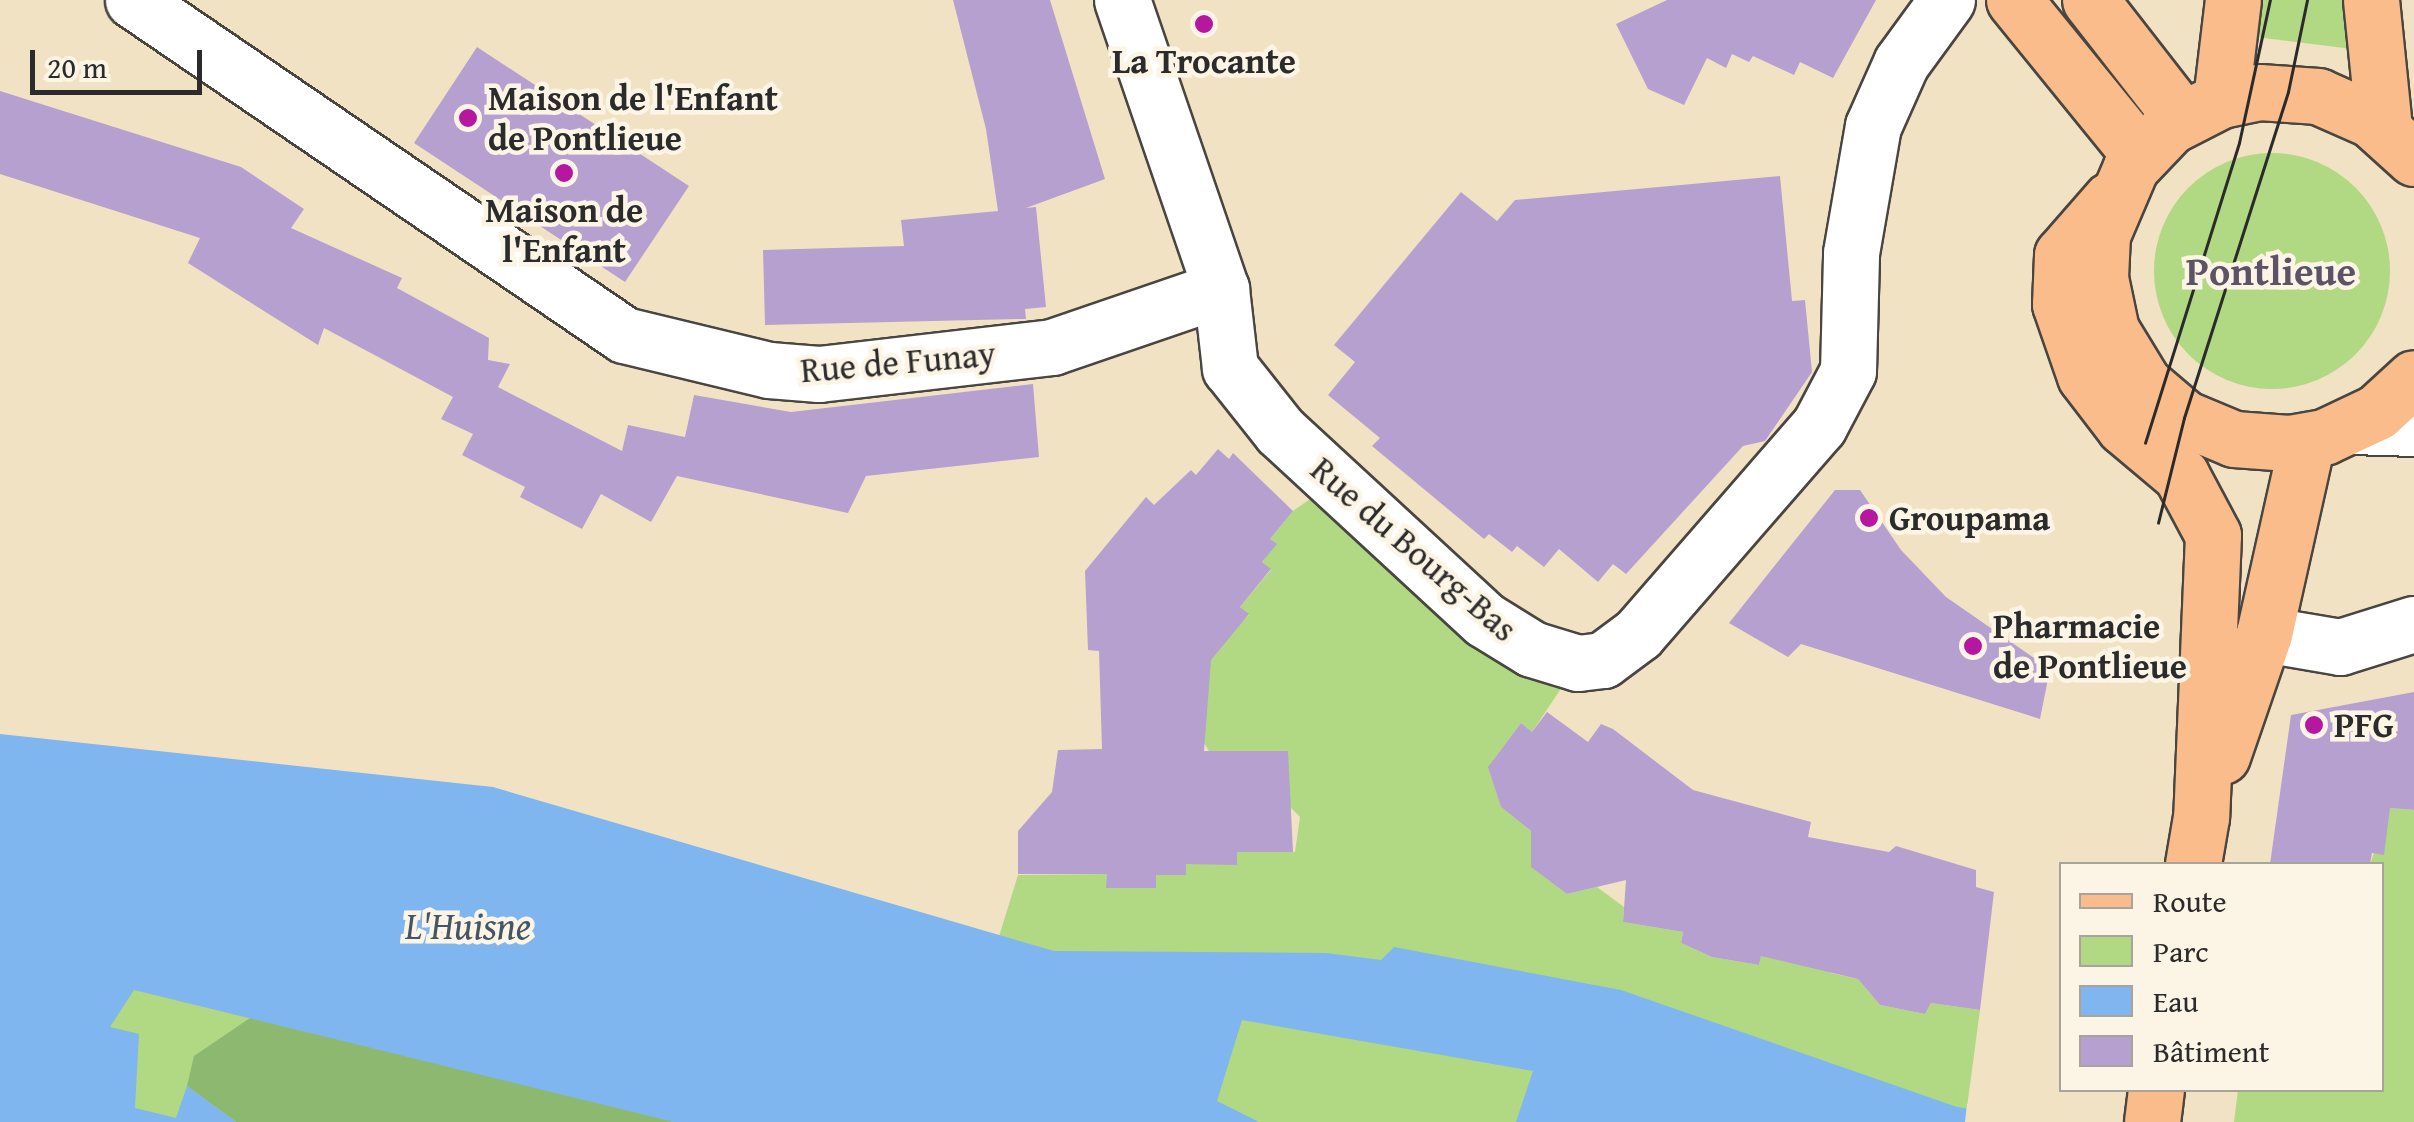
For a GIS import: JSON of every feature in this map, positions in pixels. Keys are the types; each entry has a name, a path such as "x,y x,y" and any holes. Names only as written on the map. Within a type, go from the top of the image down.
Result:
{"main road":[{"path":"2014,0 2128,174"},
{"path":"2090,0 2201,109"},
{"path":"2201,109 2233,0"},
{"path":"2372,0 2404,129"},
{"path":"2197,841 2213,534 2192,492 2171,464 2124,427 2086,376 2060,304 2062,255 2128,174 2201,109 2259,92 2318,96 2404,129"},
{"path":"2128,174 2102,235 2100,278 2111,330 2130,368 2171,409 2209,430 2247,442 2330,434 2414,378"},
{"path":"2197,841 2330,434"}],"street":[{"name":"Rue de Funay","path":"132,0 624,335 769,370 819,374 1052,348 1221,289"},
{"name":"Rue du Bourg-Bas","path":"1122,0 1221,289 1230,368 1280,431 1332,483 1485,620 1532,649 1578,663 1603,660 1670,600 1819,426 1848,371 1861,167 1901,64 1946,0"},
{"path":"2330,434 2414,428"},
{"path":"2264,634 2340,646 2414,624"}],"green space":[{"path":"2253,0 2352,0 2360,50 2248,36"},
{"path":"2272,153 2317,162 2355,188 2381,226 2390,271 2381,316 2355,354 2317,380 2272,389 2227,380 2189,354 2163,316 2154,271 2163,226 2189,188 2227,162"},
{"path":"1333,483 1578,663 1532,732 1521,723 1489,766 1501,807 1531,831 1532,867 1567,894 1597,887 1624,907 1623,922 1683,932 1681,943 1712,957 1759,965 1764,940 1829,962 1831,973 1858,979 1880,1005 1925,1014 1931,1003 1980,1010 1965,1122 0,1122 0,929 945,1111 1018,875 1107,874 1107,888 1155,888 1156,875 1186,875 1186,864 1237,852 1295,852 1300,817 1288,805 1288,752 1209,751 1193,725 1212,650 1249,615 1240,607 1271,570 1262,562 1276,544 1270,539 1293,511"},
{"path":"2390,808 2414,810 2414,1122 2234,1122 2238,1092 2384,1092 2384,862 2371,862"},
{"path":"250,1018 638,1110 674,1122 236,1122 187,1086 194,1056"}],"water":[{"name":"L'Huisne","path":"0,734 493,787 1054,951 1326,953 1381,960 1394,947 1621,990 1957,1107 2057,1122 1516,1122 1533,1071 1242,1020 1217,1101 1259,1122 674,1122 134,990 110,1027 139,1034 135,1108 176,1118 187,1086 236,1122 0,1122"}],"pier":[{"path":"1967,1104 2058,1117 2062,1122 1965,1122"}],"building":[{"path":"953,0 1050,0 1105,179 1026,208 1036,207 1046,307 1025,309 1026,319 765,325 763,250 904,246 901,220 998,211 986,129"},
{"path":"1667,0 1876,0 1833,78 1800,62 1794,75 1753,56 1749,62 1732,54 1726,68 1707,58 1684,105 1648,89 1616,24"},
{"name":"Maison de l'Enfant","path":"477,47 689,186 625,282 414,143"},
{"path":"0,91 241,167 304,209 291,228 402,278 397,288 489,338 488,360 510,364 498,387 622,451 628,425 685,437 694,395 791,412 1033,384 1039,457 866,476 848,513 677,476 651,522 601,494 582,529 520,497 525,487 462,455 473,434 441,419 453,397 324,328 318,345 188,263 200,238 0,174"},
{"path":"1780,176 1792,301 1805,300 1812,372 1765,441 1743,446 1626,574 1613,564 1598,582 1559,549 1544,567 1517,546 1512,552 1489,534 1484,539 1372,446 1380,438 1328,395 1355,362 1334,345 1461,192 1497,221 1515,200"},
{"path":"1218,449 1229,459 1233,453 1293,511 1270,539 1277,544 1262,562 1271,569 1240,607 1249,614 1211,660 1204,751 1288,751 1293,852 1237,852 1237,865 1186,864 1186,875 1156,875 1156,888 1106,888 1107,874 1018,874 1018,831 1052,792 1058,750 1102,749 1099,651 1088,650 1085,571 1146,497 1154,505 1191,470 1196,475"},
{"path":"1835,490 1860,490 1901,550 1946,597 2050,669 2040,719 1801,644 1788,657 1729,623"},
{"path":"2414,692 2414,810 2390,808 2384,855 2372,853 2370,862 2270,862 2291,715"},
{"path":"1547,712 1588,742 1601,724 1613,729 1693,790 1811,822 1808,837 1889,852 1896,846 1976,870 1976,887 1994,892 1980,1010 1931,1003 1925,1014 1880,1005 1858,979 1761,956 1759,965 1712,957 1681,943 1683,932 1623,922 1626,880 1567,894 1531,867 1531,831 1501,807 1488,767 1521,723 1532,732"}],"tram line":[{"path":"2145,443 2239,143 2270,0"},
{"path":"2158,523 2184,418 2288,92 2307,0"}],"place":[{"name":"La Trocante","path":"1204,24"},
{"name":"Maison de l'Enfant de Pontlieue","path":"468,118"},
{"name":"Maison de l'Enfant","path":"564,173"},
{"name":"Groupama","path":"1869,518"},
{"name":"Pharmacie de Pontlieue","path":"1973,646"},
{"name":"PFG","path":"2314,725"}],"district":[{"name":"Pontlieue","path":"2271,271"}]}
